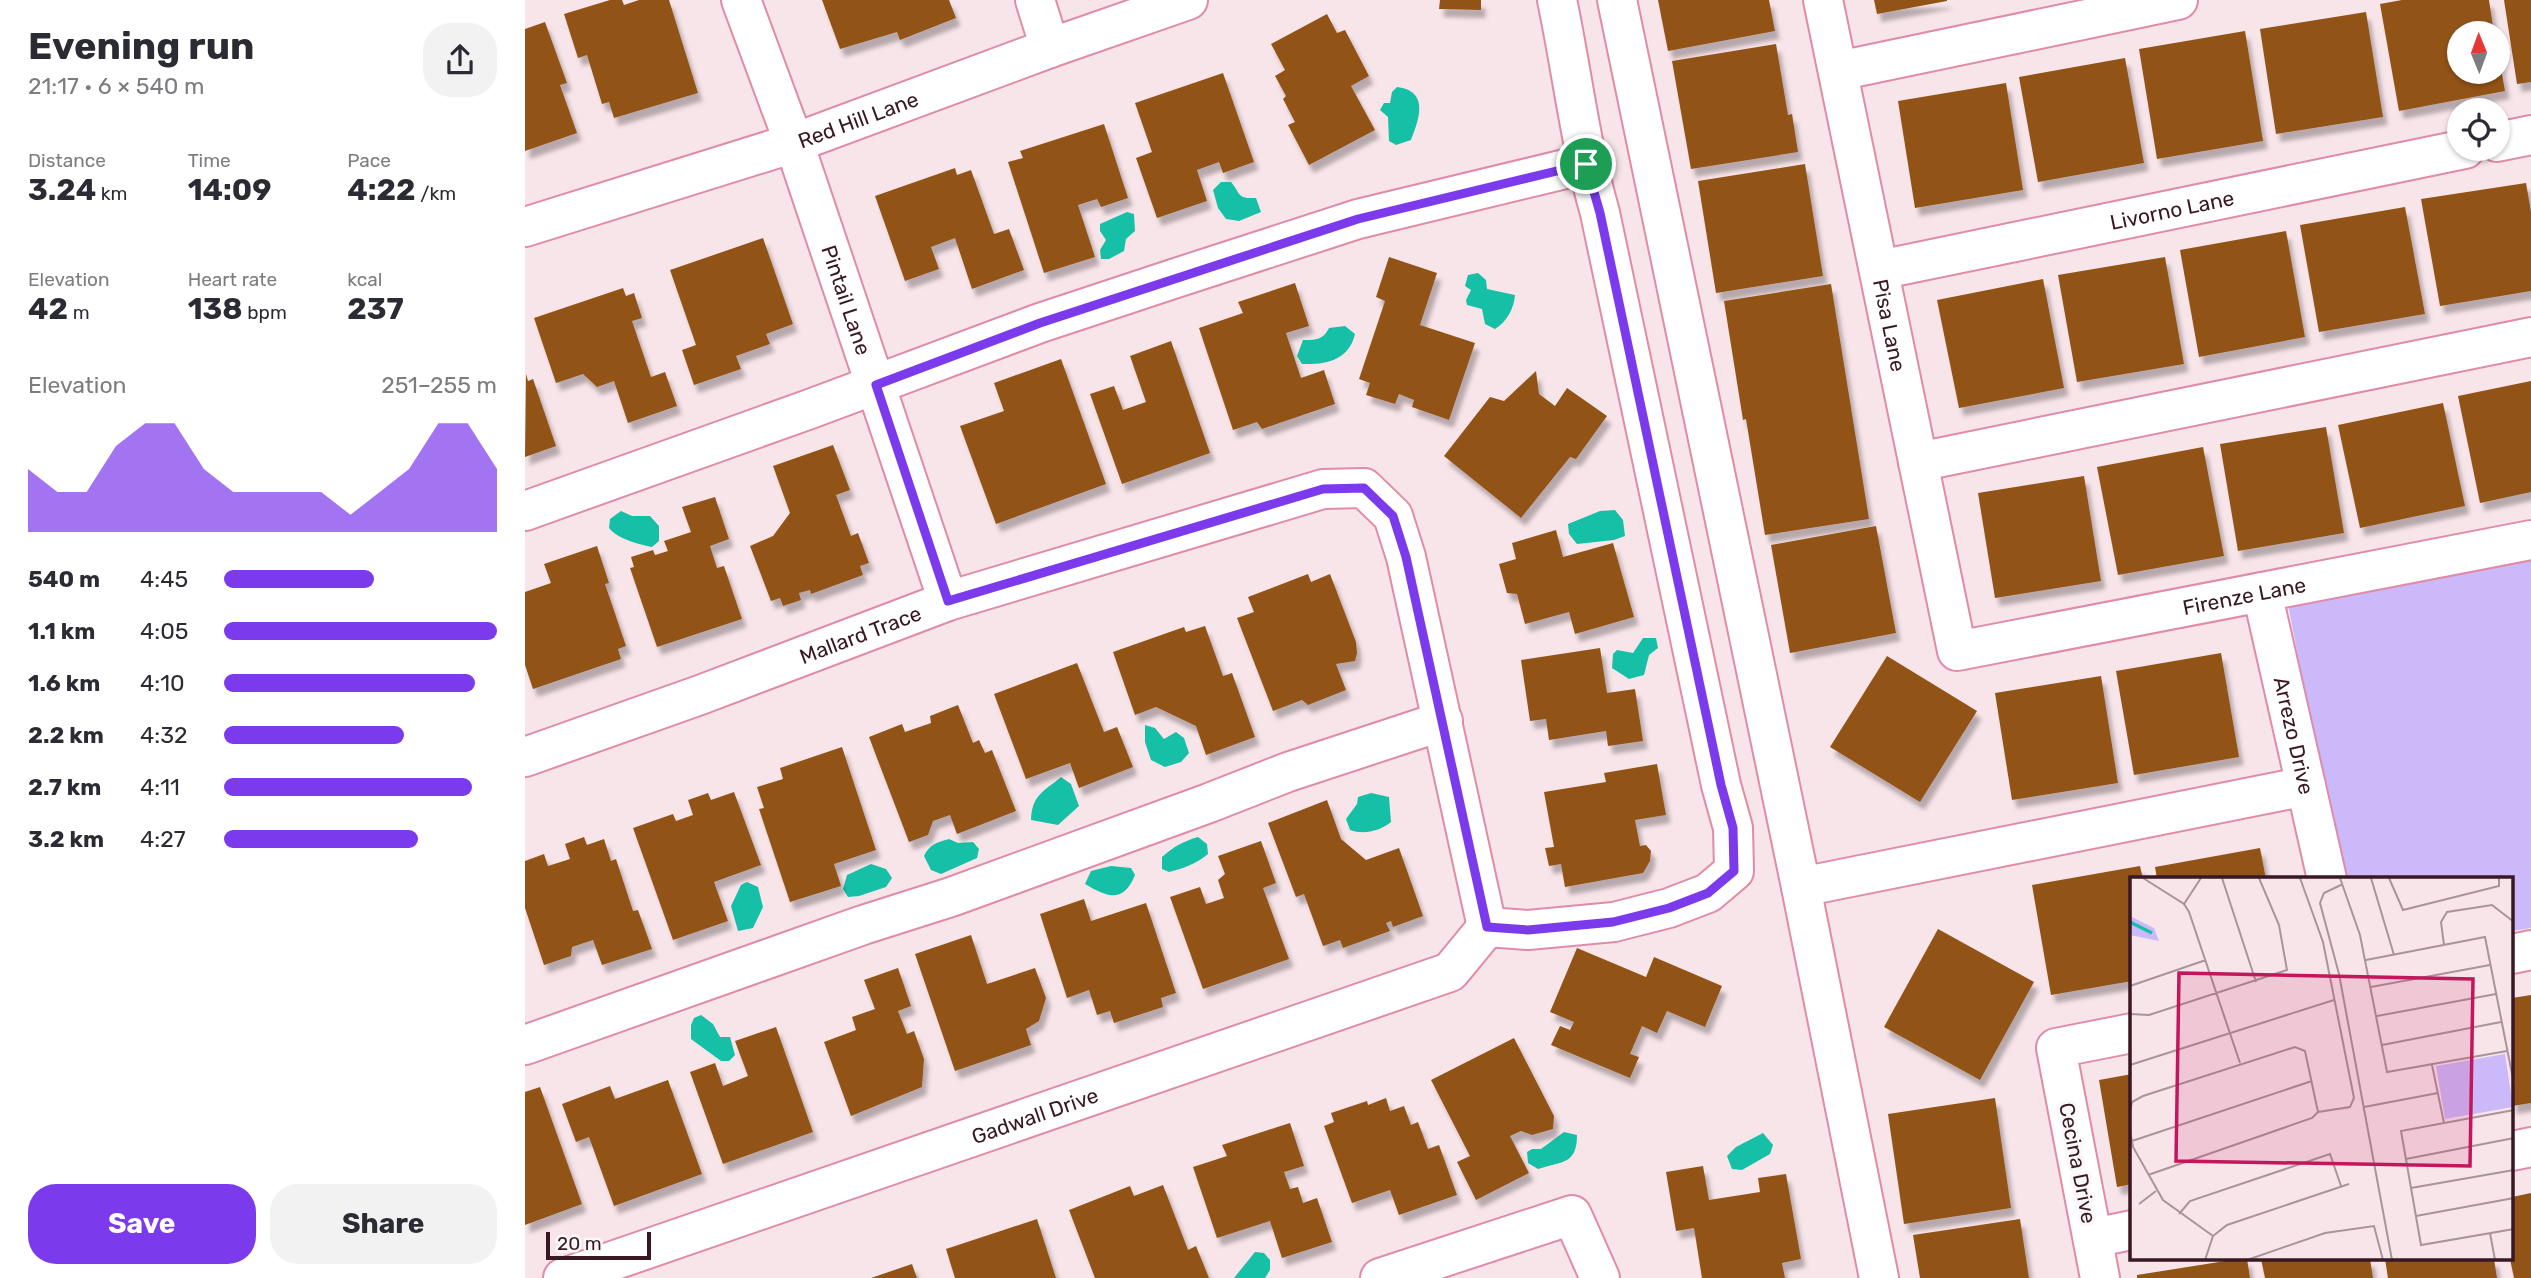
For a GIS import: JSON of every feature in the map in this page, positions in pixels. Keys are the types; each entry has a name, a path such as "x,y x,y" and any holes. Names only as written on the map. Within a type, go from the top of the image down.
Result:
{"street":[{"name":"Pintail Lane","path":"741,0 794,143 948,601"},
{"path":"1035,0 1050,48"},
{"name":"Red Hill Lane","path":"525,227 794,143 1188,0"},
{"path":"1487,927 1528,930 1613,922 1669,908 1708,893 1734,871 1733,828 1721,785 1600,213 1586,164 1557,0"},
{"path":"1617,0 1801,887 1879,1278"},
{"name":"Pisa Lane","path":"1823,0 1957,651"},
{"path":"1838,71 2178,0"},
{"path":"2510,139 2531,135"},
{"name":"Livorno Lane","path":"1879,270 2447,153"},
{"path":"525,511 1040,323 1358,219 1586,164"},
{"path":"1919,462 2531,337"},
{"name":"Mallard Trace","path":"525,757 700,695 948,601 1323,489 1364,488 1393,516 1406,557 1487,927"},
{"name":"Firenze Lane","path":"1957,651 2531,540"},
{"name":"Arrezo Drive","path":"2262,592 2327,877"},
{"path":"525,1045 863,925 951,897 1288,772 1443,721"},
{"path":"1801,887 2307,786"},
{"name":"Gadwall Drive","path":"563,1278 1450,972 1487,927"},
{"path":"2513,954 2531,950"},
{"name":"Cecina Drive","path":"2100,1278 2056,1048 2130,1033"},
{"path":"2513,1151 2531,1147"},
{"path":"1380,1278 1572,1215 1600,1278"},
{"path":"2093,1238 2130,1230"}],"shaded area":[{"path":"1397,87 1414,94 1418,100 1419,115 1411,140 1396,145 1389,141 1388,117 1380,110 1384,103 1390,103 1392,92"},
{"path":"1221,182 1231,182 1242,197 1256,198 1261,212 1239,221 1226,219 1218,208 1213,190"},
{"path":"1127,212 1134,214 1135,231 1126,239 1124,251 1109,259 1101,259 1100,250 1106,240 1100,231 1100,224"},
{"path":"1478,273 1486,280 1487,289 1515,295 1509,314 1495,329 1485,324 1482,309 1467,305 1466,300 1471,290 1465,286 1468,275"},
{"path":"1345,326 1355,334 1348,350 1328,362 1302,364 1297,356 1303,340 1319,338 1329,328"},
{"path":"1615,510 1623,520 1625,536 1614,540 1577,544 1569,534 1568,524 1600,511"},
{"path":"621,511 632,516 650,516 659,526 659,541 652,547 612,532 609,528 610,519"},
{"path":"2531,552 2531,928 2513,931 2513,877 2341,877 2287,599"},
{"path":"1643,638 1656,638 1658,648 1649,655 1644,675 1629,679 1612,668 1613,654 1617,650 1633,653"},
{"path":"1145,725 1155,728 1164,739 1176,732 1184,738 1189,753 1181,762 1165,767 1151,760 1145,742"},
{"path":"1061,777 1071,784 1079,806 1058,825 1031,820 1036,799"},
{"path":"1371,793 1389,797 1391,822 1372,831 1350,830 1346,819 1357,804 1358,797"},
{"path":"1198,837 1207,844 1208,854 1180,869 1169,872 1162,869 1162,857 1188,840"},
{"path":"949,839 958,843 973,842 979,849 977,858 941,874 931,870 924,856 934,844"},
{"path":"871,864 886,869 892,878 886,887 848,897 843,889 847,875"},
{"path":"1111,866 1131,868 1135,875 1120,894 1107,895 1085,884 1091,871"},
{"path":"747,882 758,887 763,907 753,928 738,931 731,906 741,885"},
{"path":"701,1015 713,1024 720,1037 730,1037 735,1055 729,1061 721,1061 691,1039 691,1025 694,1018"},
{"path":"1564,1132 1577,1135 1571,1157 1561,1163 1538,1169 1528,1163 1527,1152 1541,1149"},
{"path":"1763,1133 1773,1145 1770,1154 1742,1170 1732,1169 1727,1156 1736,1147"},
{"path":"1255,1252 1264,1253 1270,1260 1270,1270 1265,1278 1234,1278"}],"building":[{"path":"610,0 622,0 624,5 639,0 669,0 698,93 614,118 609,102 602,104 587,55 578,58 564,14"},
{"path":"822,0 949,0 956,18 900,40 897,32 840,49"},
{"path":"1440,0 1481,0 1481,10 1439,9"},
{"path":"1658,0 1769,0 1775,31 1668,51"},
{"path":"1874,0 1947,0 1947,1 1877,14"},
{"path":"2402,0 2489,0 2492,21 2447,21 2447,84 2504,84 2505,91 2468,98 2447,98 2447,102 2399,111 2380,4"},
{"path":"2504,0 2531,0 2531,82 2517,84 2510,21 2507,21"},
{"path":"2366,12 2383,117 2276,134 2260,29"},
{"path":"1327,14 1337,33 1345,30 1369,76 1351,86 1375,130 1309,165 1288,125 1295,122 1283,99 1286,96 1275,76 1285,70 1271,44"},
{"path":"545,22 567,83 560,85 577,133 525,151 525,29"},
{"path":"2245,31 2263,141 2157,159 2139,49"},
{"path":"1776,44 1788,115 1792,114 1798,152 1691,169 1672,61"},
{"path":"2125,58 2144,163 2038,182 2019,77"},
{"path":"1223,73 1254,162 1223,173 1219,162 1197,170 1207,201 1157,218 1136,158 1152,152 1135,103"},
{"path":"2006,83 2023,190 1915,208 1898,101"},
{"path":"1104,124 1128,198 1101,207 1097,199 1078,205 1095,257 1044,273 1008,162 1023,158 1020,151"},
{"path":"1805,164 1823,276 1716,293 1698,181"},
{"path":"955,168 957,175 971,170 994,234 1009,229 1024,270 972,289 955,238 931,247 939,269 905,281 875,196"},
{"path":"2526,183 2531,212 2531,291 2440,306 2421,199"},
{"path":"2405,207 2425,314 2319,332 2300,225"},
{"path":"2286,231 2305,337 2199,357 2180,250"},
{"path":"763,238 793,324 766,334 770,344 736,356 741,369 694,385 682,350 696,345 670,270"},
{"path":"1389,257 1437,273 1420,325 1475,343 1449,420 1412,407 1414,400 1399,394 1395,404 1366,395 1370,383 1359,379 1385,301 1376,297"},
{"path":"2165,257 2184,364 2077,382 2058,275"},
{"path":"2043,279 2064,388 1959,408 1937,300"},
{"path":"1295,283 1309,326 1286,333 1301,378 1324,370 1335,404 1262,429 1257,422 1233,430 1199,328 1243,313 1238,302"},
{"path":"1831,284 1869,519 1765,535 1724,301"},
{"path":"623,288 626,296 634,293 642,318 632,321 651,377 665,372 677,406 628,423 614,381 597,387 583,374 556,383 534,318"},
{"path":"1171,341 1210,453 1122,484 1090,394 1114,386 1123,410 1146,402 1130,356"},
{"path":"1061,359 1106,484 996,524 960,426 1004,411 994,383"},
{"path":"1536,371 1539,394 1555,406 1567,388 1607,416 1576,459 1570,457 1521,518 1444,456 1490,397 1504,401"},
{"path":"526,374 528,381 533,379 556,446 525,457"},
{"path":"2531,381 2531,492 2480,503 2458,396"},
{"path":"2443,403 2465,506 2360,528 2338,425"},
{"path":"2326,427 2344,533 2238,551 2220,444"},
{"path":"833,445 850,490 836,495 851,536 858,533 869,563 860,566 863,575 811,594 810,590 799,593 801,600 783,606 780,598 771,601 750,546 773,536 790,513 773,466"},
{"path":"2203,447 2224,556 2118,575 2097,467"},
{"path":"2084,476 2101,581 1995,598 1978,493"},
{"path":"715,497 729,539 710,546 717,568 724,566 742,619 657,647 630,568 634,567 631,557 653,550 655,555 668,551 664,541 691,532 682,507"},
{"path":"1876,526 1896,633 1790,653 1771,545"},
{"path":"1556,530 1563,557 1613,543 1634,617 1575,634 1569,612 1525,624 1517,594 1507,593 1499,564 1516,559 1512,543"},
{"path":"597,546 609,583 605,584 626,646 618,649 621,659 533,689 525,665 525,592 551,583 544,564"},
{"path":"1308,574 1311,582 1330,574 1356,642 1355,661 1336,664 1346,690 1308,705 1302,700 1273,711 1237,618 1254,612 1248,597"},
{"path":"1205,626 1223,676 1232,673 1255,737 1206,755 1196,726 1156,707 1135,715 1113,652 1184,627 1186,632"},
{"path":"1600,648 1607,693 1635,689 1643,741 1608,746 1606,731 1549,740 1546,719 1530,721 1521,660"},
{"path":"2221,653 2239,757 2134,775 2116,671"},
{"path":"1887,656 1977,711 1920,802 1830,747"},
{"path":"1077,663 1104,732 1117,727 1133,767 1079,788 1070,763 1026,779 994,694"},
{"path":"2101,676 2118,783 2012,800 1995,693"},
{"path":"958,705 973,743 979,740 985,753 992,750 1016,811 957,834 950,815 933,821 928,835 909,842 869,737 902,724 905,732 931,723 930,716"},
{"path":"842,747 876,850 834,864 841,886 790,902 759,809 764,808 757,787 783,779 780,768"},
{"path":"1657,764 1666,815 1635,820 1640,846 1646,845 1651,851 1650,861 1643,873 1565,887 1561,864 1549,866 1545,848 1554,847 1544,792 1606,782 1604,773"},
{"path":"734,792 761,865 714,882 728,921 673,940 633,828 673,814 676,821 693,815 688,800 708,793 711,800"},
{"path":"1327,800 1341,839 1366,860 1399,848 1423,916 1393,927 1391,921 1386,923 1390,931 1343,948 1340,940 1323,946 1304,894 1296,897 1268,823"},
{"path":"584,837 587,845 604,839 611,861 616,859 633,911 638,910 652,949 602,965 593,940 572,947 571,956 544,965 525,908 525,861 544,854 548,866 570,859 565,844"},
{"path":"1261,841 1276,883 1263,888 1289,959 1203,989 1170,897 1200,887 1206,904 1224,898 1218,880 1225,874 1218,856"},
{"path":"2260,848 2266,877 2157,877 2155,867"},
{"path":"2140,866 2143,877 2130,877 2130,981 2051,995 2032,885"},
{"path":"1084,899 1091,921 1146,903 1176,993 1161,998 1163,1007 1114,1023 1110,1011 1097,1015 1089,990 1067,998 1040,914"},
{"path":"1938,929 2034,982 1980,1080 1884,1027"},
{"path":"971,935 987,984 1035,968 1046,998 1039,1021 1026,1029 1031,1045 955,1071 915,954"},
{"path":"1577,948 1646,977 1654,957 1722,986 1705,1027 1667,1011 1657,1033 1642,1026 1630,1054 1639,1057 1630,1078 1551,1045 1560,1026 1570,1030 1574,1022 1550,1012"},
{"path":"898,968 911,1006 898,1011 907,1034 914,1031 924,1059 922,1087 851,1116 824,1042 856,1030 852,1017 875,1009 864,980"},
{"path":"2531,995 2531,1103 2513,1106 2513,998"},
{"path":"776,1027 813,1132 723,1164 690,1072 715,1063 723,1086 748,1076 735,1041"},
{"path":"1514,1038 1554,1116 1553,1129 1532,1135 1521,1131 1510,1136 1529,1173 1476,1200 1457,1162 1470,1156 1431,1080"},
{"path":"2130,1074 2130,1184 2117,1187 2099,1080"},
{"path":"668,1080 702,1174 614,1206 589,1137 576,1142 562,1104 610,1086 615,1099"},
{"path":"540,1087 582,1204 525,1225 525,1092"},
{"path":"1386,1098 1390,1111 1404,1106 1411,1125 1418,1122 1428,1149 1439,1145 1457,1195 1399,1215 1390,1190 1352,1203 1324,1126 1334,1122 1331,1113 1367,1101 1368,1105"},
{"path":"1995,1098 2011,1208 1904,1224 1888,1114"},
{"path":"1290,1123 1304,1166 1284,1172 1290,1189 1298,1187 1303,1203 1317,1198 1332,1242 1282,1258 1270,1221 1217,1238 1193,1167 1227,1156 1222,1145"},
{"path":"1703,1166 1709,1200 1760,1192 1758,1178 1786,1174 1801,1259 1782,1263 1785,1278 1702,1278 1694,1228 1676,1231 1666,1172"},
{"path":"1163,1185 1188,1250 1196,1246 1209,1278 1095,1278 1069,1210 1130,1186 1134,1196"},
{"path":"2531,1193 2531,1278 2514,1278 2510,1260 2513,1260 2513,1197"},
{"path":"1037,1219 1056,1278 955,1278 946,1249"},
{"path":"2020,1219 2029,1278 1920,1278 1913,1235"},
{"path":"2247,1260 2250,1278 2137,1278 2137,1275"},
{"path":"2261,1260 2370,1260 2373,1278 2265,1278"},
{"path":"2385,1260 2494,1260 2497,1278 2388,1278"},
{"path":"912,1264 917,1278 871,1278"}],"route":[{"path":"1586,164 1600,213 1721,785 1733,828 1734,871 1708,893 1669,908 1613,922 1528,930 1487,927 1406,557 1393,516 1364,488 1323,489 948,601 876,385 1040,323 1358,219 1586,164"}]}
